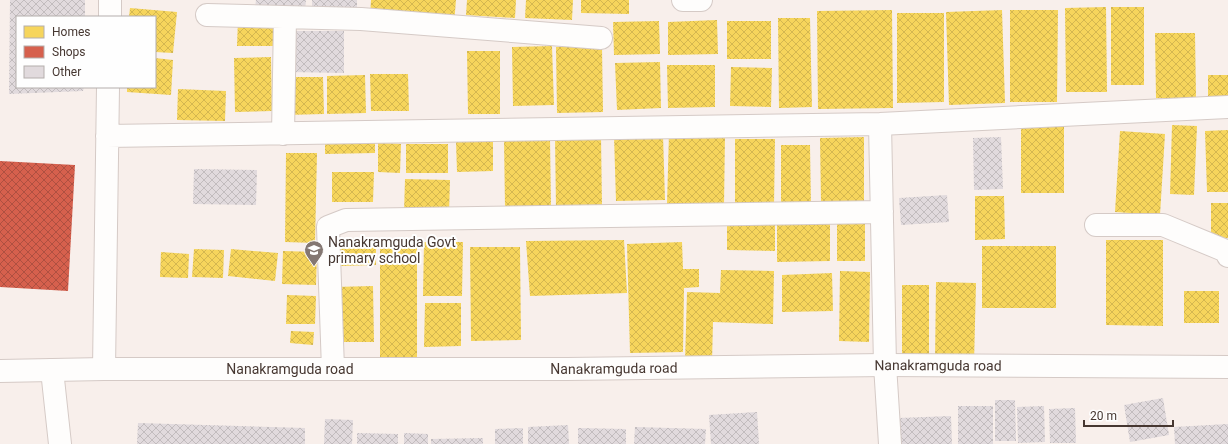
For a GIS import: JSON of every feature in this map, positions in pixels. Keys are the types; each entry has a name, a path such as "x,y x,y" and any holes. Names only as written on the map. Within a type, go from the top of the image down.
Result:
{"street":[{"path":"110,0 110,16"},
{"path":"683,0 701,0"},
{"path":"207,15 285,18 362,10 601,38"},
{"path":"283,134 285,18"},
{"path":"104,369 108,88"},
{"path":"107,136 880,124 1228,107"},
{"path":"880,124 885,365 890,444"},
{"path":"333,369 328,227 346,220 882,212"},
{"path":"1096,225 1164,225 1226,251 1228,256"},
{"name":"Nanakramguda road","path":"0,371 104,369 567,369 885,365 1228,367"},
{"path":"52,370 60,444"}],"building: Homes":[{"path":"371,0 456,0 454,24 370,17"},
{"path":"467,0 516,0 515,18 466,15"},
{"path":"526,0 573,0 572,20 525,18"},
{"path":"581,0 629,0 629,14 581,13"},
{"path":"1106,7 1107,92 1066,92 1065,8"},
{"path":"1111,7 1144,7 1144,85 1111,85"},
{"path":"130,8 177,12 173,53 156,52 156,16 129,16"},
{"path":"892,10 893,108 818,109 817,11"},
{"path":"1002,10 1005,103 949,105 946,12"},
{"path":"1010,10 1058,10 1057,102 1010,102"},
{"path":"897,13 944,13 944,102 897,103"},
{"path":"778,18 810,18 812,107 779,108"},
{"path":"238,19 274,20 273,46 237,46"},
{"path":"717,20 718,54 668,55 668,22"},
{"path":"659,21 660,54 614,55 613,22"},
{"path":"727,21 771,21 771,59 727,59"},
{"path":"1155,33 1195,33 1196,98 1156,98"},
{"path":"552,46 554,105 513,106 512,47"},
{"path":"556,47 602,47 603,112 557,113"},
{"path":"467,51 500,51 500,114 468,114"},
{"path":"271,57 272,111 235,112 234,58"},
{"path":"156,58 173,60 171,95 127,92 127,88 156,88"},
{"path":"660,62 661,108 617,110 615,63"},
{"path":"667,65 715,65 715,107 668,108"},
{"path":"731,67 772,68 771,107 730,106"},
{"path":"370,74 408,74 409,111 371,111"},
{"path":"365,75 366,113 327,114 327,76"},
{"path":"1208,75 1228,75 1228,99 1208,99"},
{"path":"285,77 323,77 324,114 286,115"},
{"path":"178,89 226,91 225,121 177,120"},
{"path":"1064,123 1064,193 1021,193 1021,124"},
{"path":"1172,125 1197,126 1194,195 1170,194"},
{"path":"1228,130 1228,192 1207,192 1205,131"},
{"path":"1120,131 1165,134 1160,215 1115,212"},
{"path":"669,133 725,134 724,206 667,204"},
{"path":"663,135 665,200 616,201 614,136"},
{"path":"375,137 375,153 325,154 325,138"},
{"path":"555,137 601,137 602,207 556,208"},
{"path":"864,137 864,203 821,203 820,138"},
{"path":"504,138 550,138 551,208 505,208"},
{"path":"735,139 775,139 774,206 735,206"},
{"path":"493,140 493,171 457,172 456,141"},
{"path":"378,143 401,144 400,173 378,172"},
{"path":"406,144 448,144 448,173 406,173"},
{"path":"781,145 810,145 811,209 781,209"},
{"path":"286,153 317,153 315,243 285,242"},
{"path":"332,172 374,172 373,202 332,202"},
{"path":"405,179 450,180 449,214 404,213"},
{"path":"975,196 1004,196 1005,239 975,240"},
{"path":"1211,203 1228,203 1228,238 1211,238"},
{"path":"837,216 865,216 865,261 837,261"},
{"path":"830,217 830,261 777,262 777,218"},
{"path":"727,224 775,224 775,251 727,250"},
{"path":"376,238 376,265 339,266 339,239"},
{"path":"624,240 627,293 530,296 526,241"},
{"path":"1106,240 1163,240 1163,326 1106,325"},
{"path":"380,241 417,241 417,360 380,360"},
{"path":"424,242 463,242 462,296 423,296"},
{"path":"682,242 683,269 699,269 699,287 684,288 683,352 630,353 627,244"},
{"path":"982,246 1056,246 1056,308 982,308"},
{"path":"470,247 520,247 521,340 471,341"},
{"path":"194,249 224,250 223,278 192,277"},
{"path":"231,249 278,253 275,281 228,276"},
{"path":"283,251 317,252 316,285 282,284"},
{"path":"161,252 189,254 188,278 160,277"},
{"path":"721,270 774,271 773,324 713,322 712,362 685,362 687,292 720,293"},
{"path":"840,271 870,272 869,342 839,341"},
{"path":"832,273 833,311 782,312 782,275"},
{"path":"936,282 976,283 974,363 935,362"},
{"path":"902,285 929,285 929,358 902,358"},
{"path":"373,286 374,342 334,342 334,287"},
{"path":"1184,291 1219,291 1219,323 1184,323"},
{"path":"287,295 316,296 315,324 286,324"},
{"path":"425,303 461,303 461,346 424,347"},
{"path":"291,331 314,332 313,345 290,343"}],"building: Shops":[{"path":"0,161 75,165 68,291 0,287"}],"building: Other":[{"path":"10,0 85,0 85,16 16,16 16,88 84,88 83,91 9,94"},
{"path":"256,0 306,0 305,11 255,7"},
{"path":"312,0 357,0 357,12 312,11"},
{"path":"289,31 344,31 344,73 289,72"},
{"path":"1001,137 1003,189 974,190 973,138"},
{"path":"194,169 257,170 256,205 193,204"},
{"path":"947,195 949,222 901,225 899,198"},
{"path":"1163,398 1169,435 1130,442 1124,405"},
{"path":"995,400 1015,400 1016,441 995,441"},
{"path":"958,406 993,406 993,444 958,444"},
{"path":"1044,406 1045,442 1018,443 1017,407"},
{"path":"1075,408 1076,443 1050,443 1049,409"},
{"path":"757,412 759,444 711,444 709,415"},
{"path":"951,416 952,444 900,444 899,418"},
{"path":"325,419 353,420 352,444 324,444"},
{"path":"138,423 305,428 305,444 137,444"},
{"path":"1228,424 1228,444 1175,444 1174,427"},
{"path":"568,425 569,444 528,444 528,427"},
{"path":"635,427 706,429 705,444 634,444"},
{"path":"523,428 523,444 495,444 495,429"},
{"path":"578,428 626,429 626,444 578,444"},
{"path":"357,433 398,434 398,444 357,444"},
{"path":"404,433 428,434 428,444 404,444"},
{"path":"483,438 483,444 431,444 431,439"}],"place":[{"name":"Nanakramguda Govt primary school","path":"314,267"}]}
